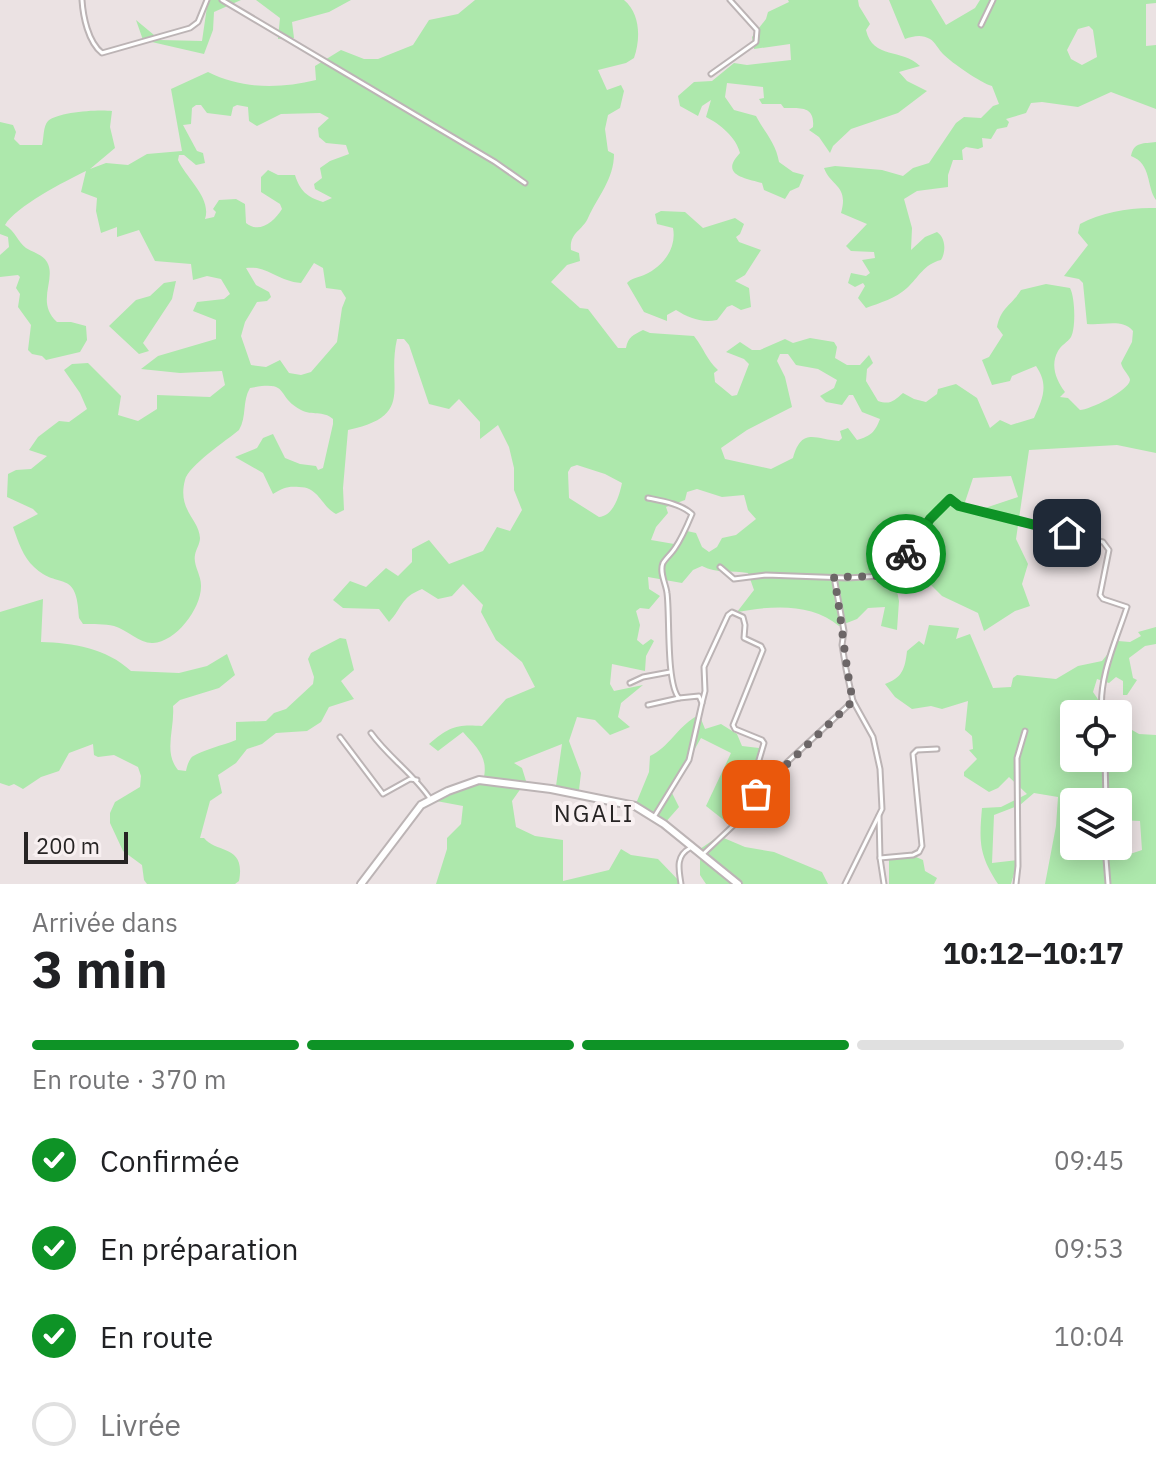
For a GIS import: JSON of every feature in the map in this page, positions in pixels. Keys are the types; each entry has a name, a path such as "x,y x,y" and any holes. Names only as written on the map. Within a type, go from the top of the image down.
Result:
{"street":[{"path":"82,0 90,34 96,48 102,53 190,28 198,22 207,0"},
{"path":"222,0 495,162 525,183"},
{"path":"711,74 756,42 757,30 730,0"},
{"path":"981,25 993,0"},
{"path":"648,498 692,514 676,547 662,564 667,589 672,658 670,672 675,694 679,698"},
{"path":"720,567 734,579 766,575 881,576 908,552 930,519 950,499 959,506 1103,542 1109,550 1100,595 1103,599 1127,607 1100,700"},
{"path":"834,577 853,701 873,737 880,769 882,809 845,884"},
{"path":"654,817 689,760 705,691 704,667 732,612 743,617 744,638 763,650 733,725 735,729 764,743 759,760 769,779"},
{"path":"630,683 670,672"},
{"path":"648,705 699,696 702,703"},
{"path":"702,855 736,823 769,779 853,701"},
{"path":"1016,884 1017,758 1025,731"},
{"path":"371,733 384,751 417,780 431,800"},
{"path":"340,737 383,794 410,779 417,780"},
{"path":"880,858 919,852 922,846 913,754 917,750 937,749"},
{"path":"361,884 421,805 479,780 495,780 635,806 654,817 738,884"},
{"path":"879,816 884,884"},
{"path":"681,884 678,862 684,851 693,847"},
{"path":"1106,860 1108,884"}],"green space":[{"path":"208,0 241,0 214,12 213,30 204,54 143,40 136,20 160,40 202,41"},
{"path":"256,0 351,0 329,12 292,22 294,38 278,39 280,18"},
{"path":"475,0 624,0 629,5 638,26 634,58 598,70 607,90 621,85 624,91 620,108 608,115 605,129 608,151 614,154 611,171 605,187 572,240 571,250 579,253 580,261 567,265 551,282 580,308 588,309 618,348 626,348 628,341 643,330 694,336 718,370 714,373 715,382 732,396 737,395 749,364 726,352 740,342 752,350 760,350 785,339 793,343 810,338 834,342 837,347 835,358 847,365 860,365 869,355 873,363 867,369 866,381 878,401 892,402 903,393 926,402 937,394 938,389 956,384 977,398 990,428 1000,420 1011,425 1034,418 1043,392 1042,379 1036,366 1012,376 1010,381 992,385 982,360 989,357 1003,335 997,327 999,320 1021,290 1046,284 1070,288 1074,305 1073,333 1059,349 1054,362 1065,392 1060,397 1068,398 1080,410 1100,403 1123,389 1130,380 1121,363 1132,342 1133,331 1118,324 1087,324 1083,283 1064,276 1088,245 1078,233 1080,224 1117,211 1156,208 1156,453 1117,445 1029,450 1016,539 1028,564 1022,584 1030,606 1015,611 984,631 978,613 942,596 918,572 894,576 899,601 897,630 881,626 885,607 868,608 857,619 839,626 828,618 803,609 776,607 737,612 754,590 748,573 702,566 693,570 682,583 648,577 649,589 660,596 649,609 636,611 640,625 637,640 643,645 651,639 654,641 646,656 645,671 612,664 610,684 614,691 643,685 621,703 618,717 630,727 610,735 595,720 577,717 569,741 581,773 579,790 556,786 562,744 514,763 522,768 526,781 512,801 516,827 535,836 563,840 563,881 609,870 621,849 631,855 658,859 682,884 436,884 447,849 447,838 461,824 463,806 431,800 491,779 484,777 483,757 463,732 438,751 429,744 453,728 482,726 506,699 535,687 522,662 496,640 481,612 483,605 463,584 452,596 438,599 422,589 415,592 389,622 379,609 343,608 333,600 350,581 366,587 386,568 398,576 412,562 412,549 429,540 449,564 483,551 497,527 510,531 522,510 514,490 514,468 509,447 498,425 480,439 480,422 459,399 449,409 429,404 409,345 404,339 397,339 394,397 390,408 383,417 348,430 344,510 336,514 316,493 306,488 288,487 273,494 263,473 235,457 257,448 263,438 273,434 285,458 316,466 318,470 323,468 333,424 329,416 305,412 293,405 277,388 250,388 239,430 200,461 185,480 186,507 200,538 195,559 201,581 200,594 186,622 162,641 144,641 114,626 83,624 79,618 75,592 65,582 43,574 30,563 13,527 38,514 7,497 8,474 31,469 47,456 29,450 38,437 59,421 69,422 87,409 64,370 72,364 88,363 121,396 118,415 138,421 157,409 157,395 210,397 225,385 222,371 180,373 141,369 158,356 216,339 216,320 193,311 197,302 224,299 230,294 221,279 207,276 193,280 191,264 155,261 139,230 117,237 117,227 101,233 96,211 97,198 81,192 86,171 29,203 5,225 26,248 47,262 50,276 48,307 57,322 86,326 87,340 80,352 46,360 32,354 28,350 31,325 18,307 20,294 16,288 20,277 0,277 0,255 9,247 8,237 0,234 0,122 13,125 16,132 14,139 20,145 42,145 45,126 53,118 78,112 112,111 110,127 115,148 90,169 106,163 128,165 147,154 182,151 171,89 208,72 234,82 261,86 316,80 315,66 341,50 364,59 378,59 413,45 429,20 458,14","holes":["201,105 207,113 231,116 233,107 248,107 249,121 257,126 281,114 320,113 329,118 318,128 319,137 326,143 346,145 349,154 320,168 322,178 314,184 315,189 332,198 323,202 317,200 302,189 295,175 278,175 268,170 261,177 261,192 280,204 282,209 271,222 261,227 246,223 245,204 236,199 219,200 213,209 216,212 214,217 205,219 202,196 178,160 179,155 184,155 196,165 205,163 203,153 197,151 183,125 191,124 192,108","314,263 323,268 326,288 341,290 346,298 337,342 311,372 301,375 289,373 280,360 266,367 251,365 241,336 257,302 267,301 271,297 269,292 256,285 246,268 260,269 301,283","780,354 788,354 796,365 818,369 837,380 834,388 820,396 826,402 842,405 849,395 853,395 862,412 880,419 869,435 857,440 848,428 840,431 842,438 839,441 805,438 793,458 771,469 725,459 721,448 747,430 792,407 785,377 777,361","577,465 622,483 617,500 604,516 599,517 569,498 568,472","1011,476 1018,497 970,513 965,502 973,478","697,489 722,497 744,495 748,510 756,519 736,535 722,538 717,547 709,552 702,547 696,533 687,531 680,545 651,540 656,527 668,513 666,507 685,500 687,492"]},
{"path":"788,0 858,0 870,24 866,30 875,46 920,66 899,72 907,81 927,91 898,113 851,129 830,153 819,137 809,130 813,127 813,120 809,112 801,108 784,108 781,104 762,104 759,99 764,98 763,87 727,83 725,97 734,110 756,116 773,144 779,162 793,172 804,175 799,187 790,191 785,199 764,190 762,183 733,171 734,160 740,153 727,132 706,117 711,100 702,106 698,116 680,106 678,96 694,82 712,81 734,63 747,65 791,60 790,44 754,49 752,37 768,12"},
{"path":"889,0 931,0 946,25 975,8 980,0 1156,0 1156,3 1146,4 1146,46 1156,45 1156,109 1111,92 1078,107 1031,103 1026,113 1006,119 1009,122 1007,127 997,129 991,139 982,138 983,147 966,147 962,150 963,160 953,160 948,187 917,191 904,199 912,228 911,250 925,237 937,232 944,241 943,257 926,268 903,292 866,308 858,298 865,286 863,283 855,287 848,283 851,273 866,276 870,273 862,260 875,258 874,252 851,251 846,246 867,224 841,213 841,191 824,168 882,170 903,176 913,168 929,163 956,123 964,117 981,118 999,104 992,86 953,62 930,39 918,36 905,39","holes":["1089,26 1093,30 1097,57 1082,65 1071,59 1067,50 1078,29"]},
{"path":"1156,142 1156,200 1146,170 1131,156 1137,146"},
{"path":"661,211 685,212 703,228 735,218 744,224 736,237 739,242 761,250 745,275 735,281 749,288 751,307 741,310 732,305 717,320 711,321 695,319 676,310 667,315 667,321 644,312 627,283 651,272 671,250 673,228 657,224 655,214"},
{"path":"176,281 172,299 143,343 149,351 139,354 109,326 136,300 150,296 164,283"},
{"path":"43,599 41,642 89,648 111,657 131,671 179,673 207,666 227,654 235,675 219,688 180,700 173,706 170,748 178,770 186,771 194,756 236,740 236,722 266,721 274,713 286,709 313,684 308,659 311,653 340,638 346,639 354,670 341,681 354,699 329,707 321,722 307,731 276,733 262,744 247,749 236,763 218,775 222,793 210,801 200,838 234,855 240,869 239,881 235,884 147,884 142,865 123,851 110,823 115,802 140,787 138,767 114,755 94,755 93,744 69,753 59,771 41,777 23,789 14,784 0,783 0,612"},
{"path":"929,625 959,628 956,639 970,634 993,688 1011,687 1017,675 1056,679 1078,666 1102,661 1118,641 1130,642 1141,636 1138,632 1156,627 1156,644 1145,646 1129,658 1133,678 1137,680 1127,695 1123,695 1123,681 1116,677 1109,683 1097,679 1093,692 1098,700 1060,700 1060,772 1132,772 1132,730 1139,734 1156,735 1156,884 1045,884 1058,797 1034,793 1020,805 994,815 992,863 1018,860 1011,884 998,884 982,848 982,808 1001,807 1027,794 1009,777 989,792 964,776 964,772 977,759 969,750 973,749 972,736 965,730 968,701 942,709 931,706 912,709 895,697 885,684 902,672 907,651 919,641 924,645"},
{"path":"695,717 701,719 705,729 721,724 737,734 742,746 759,748 762,752 760,761 769,769 758,793 779,801 763,816 745,807 725,821 706,806 731,753 701,738 671,791 679,807 664,824 635,806 649,772 650,756 663,748"},
{"path":"719,836 745,847 774,852 822,872 828,884 706,884 700,875 700,849"},
{"path":"889,854 909,854 923,860 925,871 937,878 934,884 889,884"}],"way so far":[{"path":"756,794 853,701 834,577 881,576 906,554"}],"district":[{"name":"NGALI","path":"594,813"}],"route":[{"path":"906,554 930,519 950,499 959,506 1067,533"}]}
